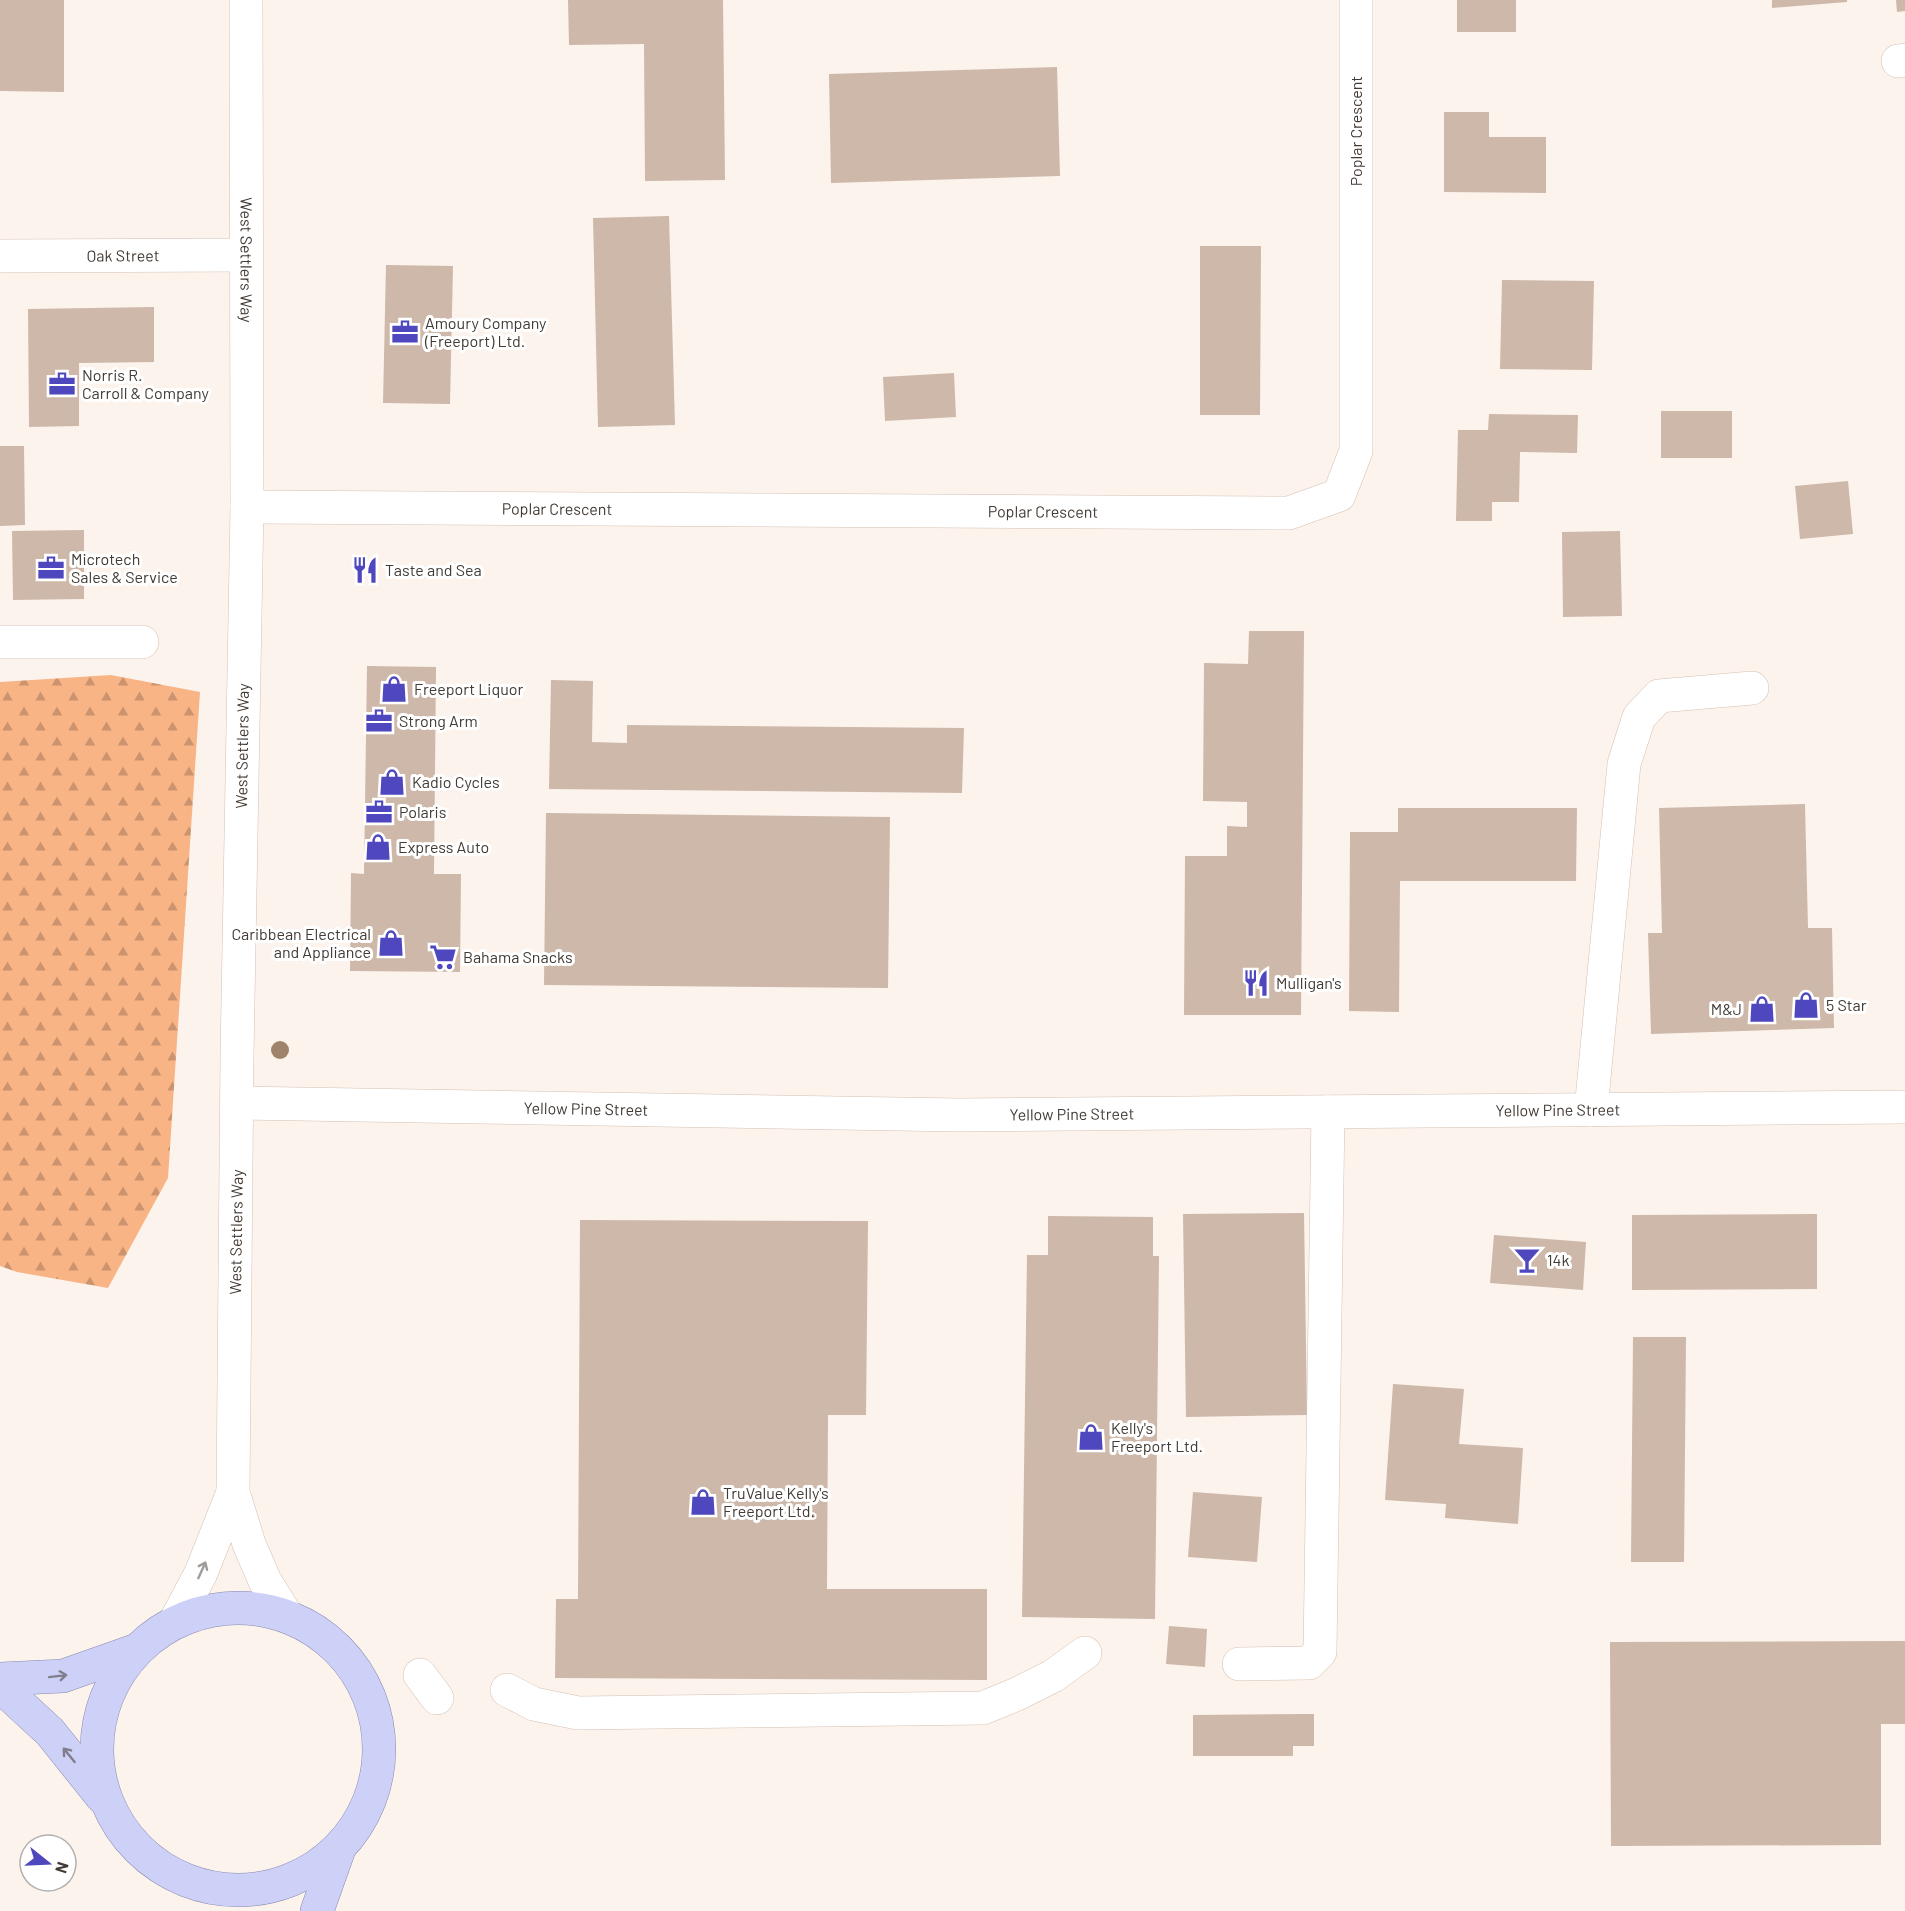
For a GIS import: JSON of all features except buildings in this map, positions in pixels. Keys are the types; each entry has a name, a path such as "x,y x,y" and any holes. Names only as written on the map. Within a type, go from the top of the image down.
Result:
{"main road":[{"path":"0,1679 63,1676 134,1651 175,1622 229,1606 286,1615 327,1638 358,1673 376,1718 379,1765 366,1811 339,1849 317,1911"},
{"path":"105,1801 96,1749 106,1696 134,1651"},
{"path":"0,1686 50,1732 105,1801 131,1844 171,1875 231,1901 304,1875 339,1849"}],"street":[{"name":"West Settlers Way","path":"246,0 247,507 237,1032 233,1492 253,1553 265,1581 286,1615"},
{"name":"Poplar Crescent","path":"247,507 1289,513 1339,495 1356,451 1356,0"},
{"name":"Oak Street","path":"0,256 246,255"},
{"path":"0,642 142,642"},
{"path":"1591,1110 1592,1080 1624,764 1639,717 1659,696 1752,688"},
{"name":"Yellow Pine Street","path":"238,1103 958,1115 1905,1107"},
{"path":"1239,1664 1309,1663 1320,1652 1328,1112"},
{"name":"West Settlers Way","path":"175,1622 201,1573 233,1492"},
{"path":"507,1690 534,1704 578,1713 983,1708 1053,1676 1085,1653"}],"green space":[{"path":"111,675 200,692 168,1178 108,1288 17,1272 0,1266 0,682"}],"place":[{"name":"Amoury Company (Freeport) Ltd.","path":"405,332"},
{"name":"Norris R. Carroll & Company","path":"62,384"},
{"name":"Microtech Sales & Service","path":"51,568"},
{"name":"Taste and Sea","path":"365,570"},
{"name":"Freeport Liquor","path":"394,689"},
{"name":"Strong Arm","path":"379,721"},
{"name":"Kadio Cycles","path":"392,782"},
{"name":"Polaris","path":"379,812"},
{"name":"Express Auto","path":"378,847"},
{"name":"Caribbean Electrical and Appliance","path":"391,943"},
{"name":"Bahama Snacks","path":"443,957"},
{"name":"Mulligan's","path":"1256,983"},
{"name":"5 Star","path":"1806,1005"},
{"name":"M&J","path":"1762,1009"},
{"name":"14k","path":"1527,1260"},
{"name":"Kelly's Freeport Ltd.","path":"1091,1437"},
{"name":"TruValue Kelly's Freeport Ltd.","path":"703,1502"}]}
